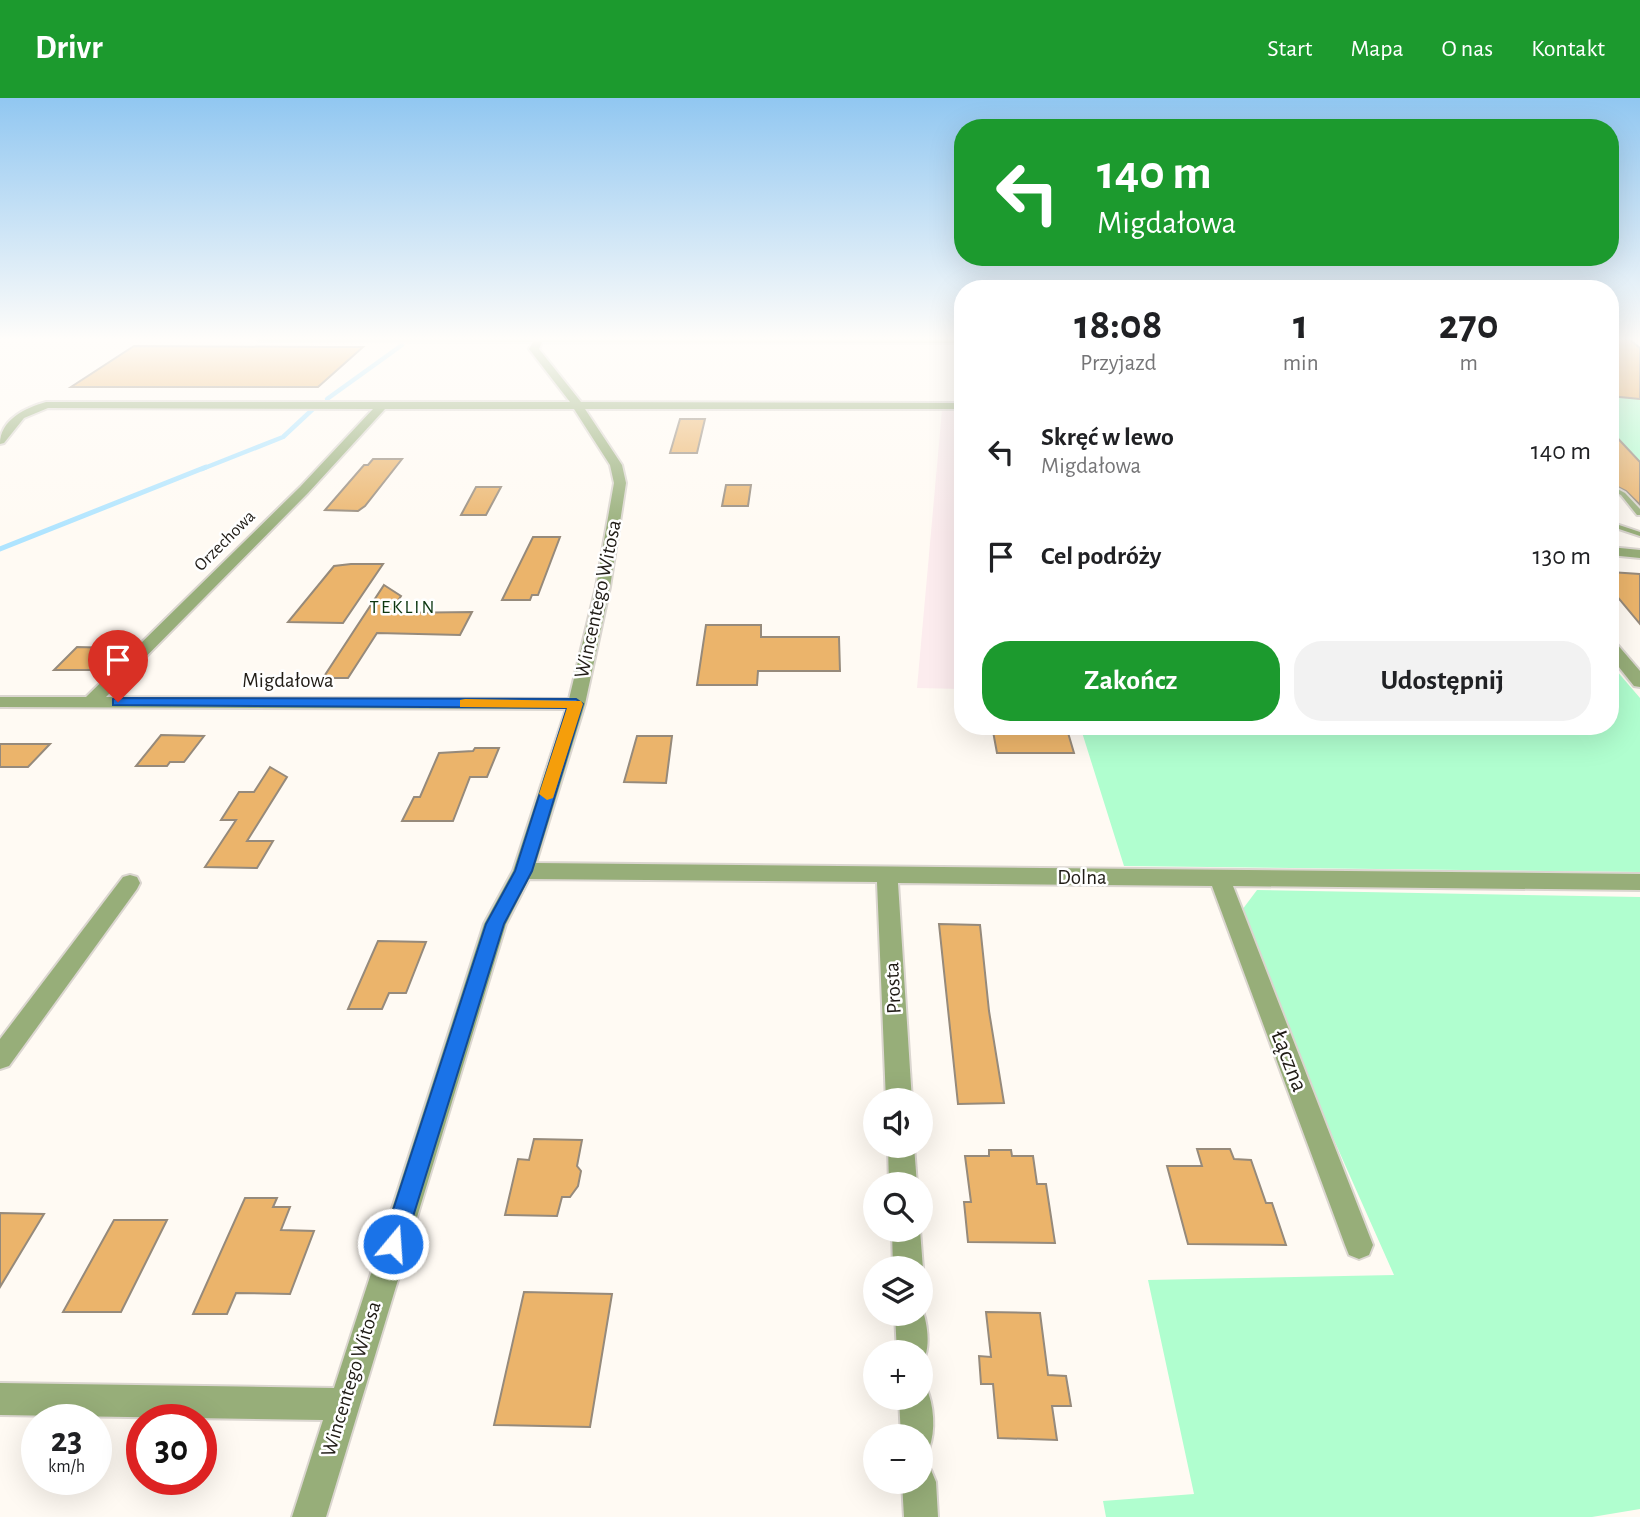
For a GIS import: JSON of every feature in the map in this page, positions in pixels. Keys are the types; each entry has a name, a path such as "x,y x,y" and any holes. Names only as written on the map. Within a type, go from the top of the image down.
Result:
{"street":[{"path":"0,441 20,416 46,405 954,406"},
{"name":"Orzechowa","path":"92,702 304,489 382,405"},
{"name":"Wincentego Witosa","path":"309,1517 495,924 523,871 576,704 603,587 620,483 616,465 578,406"},
{"path":"1619,552 1640,554"},
{"path":"1619,657 1640,682"},
{"name":"Migdałowa","path":"0,702 576,704"},
{"name":"Dolna","path":"523,871 1640,882"},
{"name":"Prosta","path":"887,876 898,1088"},
{"name":"Łączna","path":"1220,878 1359,1245"},
{"path":"0,1058 130,883"},
{"path":"0,1399 343,1404"},
{"path":"920,1494 921,1517"}],"lane":[{"path":"1619,492 1640,513"},
{"path":"1619,527 1640,534"}],"shaded area":[{"path":"942,410 954,410 954,689 917,688"}],"green space":[{"path":"1619,404 1640,404 1640,465 1619,464"},
{"path":"1619,674 1640,698 1640,872 1124,866 1083,735 1619,735"},
{"path":"1257,890 1640,897 1640,1509 1592,1517 1106,1517 1103,1501 1194,1494 1148,1280 1394,1275 1330,1131 1242,910"}],"building":[{"path":"680,419 705,419 697,453 670,453"},
{"path":"1619,440 1640,462 1640,505 1619,488"},
{"path":"373,459 402,459 365,506 358,511 325,510 364,465 368,465"},
{"path":"726,485 751,485 748,506 722,506"},
{"path":"476,487 501,487 486,515 461,515"},
{"path":"533,537 560,537 538,595 532,595 530,600 502,600"},
{"path":"383,564 343,623 288,622 334,566"},
{"path":"1619,573 1640,574 1640,624 1619,599"},
{"path":"384,585 401,596 390,613 472,612 460,635 377,633 348,678 323,678"},
{"path":"706,625 761,625 761,637 839,637 840,671 758,671 757,685 697,685"},
{"path":"77,647 114,648 92,670 54,670"},
{"path":"161,735 204,736 184,762 170,762 167,766 136,766"},
{"path":"994,735 1069,735 1074,753 997,753"},
{"path":"637,736 672,736 666,783 624,782"},
{"path":"0,744 50,744 28,767 0,767"},
{"path":"475,748 499,748 487,777 470,777 453,821 402,821 414,797 420,797 439,753 473,751"},
{"path":"270,767 287,777 247,841 273,841 257,868 205,867 236,820 221,820 239,792 254,792"},
{"path":"939,924 980,925 989,1011 1004,1103 958,1104"},
{"path":"378,941 426,942 406,993 389,993 382,1009 348,1009"},
{"path":"534,1139 582,1140 577,1166 581,1171 578,1186 570,1197 562,1197 557,1216 505,1215 518,1159 529,1160"},
{"path":"1197,1149 1230,1149 1234,1159 1251,1160 1266,1203 1272,1203 1286,1245 1188,1244 1167,1166 1202,1166"},
{"path":"989,1150 1011,1150 1012,1156 1033,1156 1037,1184 1046,1184 1055,1243 968,1242 964,1202 971,1202 965,1156 989,1156"},
{"path":"245,1198 277,1198 273,1207 290,1207 281,1230 314,1231 290,1294 236,1293 227,1314 193,1314"},
{"path":"0,1213 44,1214 0,1287"},
{"path":"114,1220 167,1220 121,1312 63,1312"},
{"path":"524,1292 612,1294 590,1427 494,1425"},
{"path":"986,1312 1040,1313 1048,1375 1066,1376 1071,1406 1052,1406 1057,1440 998,1438 993,1384 981,1384 979,1356 991,1357"}],"waterway":[{"path":"202,469 283,437 313,409"},
{"path":"0,549 206,467"}],"slow traffic":[{"path":"465,703 576,704 547,794"}],"district":[{"name":"TEKLIN","path":"403,607"}],"route":[{"path":"118,702 576,704 523,871 495,924 393,1244"}]}
